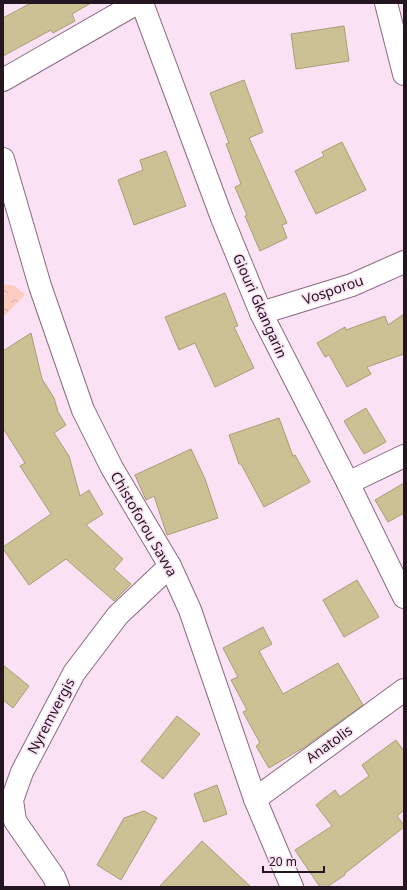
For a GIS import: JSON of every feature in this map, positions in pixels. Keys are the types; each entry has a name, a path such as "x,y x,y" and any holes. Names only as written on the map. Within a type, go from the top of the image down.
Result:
{"street":[{"path":"3,80 137,3"},
{"name":"Giouri Gkangarin","path":"142,3 222,218 260,313 348,483 404,597"},
{"path":"386,3 404,74"},
{"name":"Chistoforou Savva","path":"3,159 40,286 83,410 112,468 170,566 190,610 255,799 292,887"},
{"name":"Vosporou","path":"260,313 352,285 404,262"},
{"path":"348,483 404,456"},
{"name":"Nyremvergis","path":"58,887 54,877 15,821 12,800 22,772 74,673 118,615 170,566"},
{"name":"Anatolis","path":"255,799 404,690"}],"green space":[{"path":"3,284 15,286 25,295 3,317"}],"building":[{"path":"31,3 91,3 72,14 75,21 53,33 51,30 3,56 3,18"},
{"path":"344,26 349,61 296,69 291,34"},
{"path":"244,80 263,132 249,138 287,223 282,225 287,238 260,251 245,216 247,215 235,187 241,184 226,144 229,143 210,93"},
{"path":"342,142 366,190 316,214 295,171 324,156 322,152"},
{"path":"166,151 186,206 134,225 118,180 143,170 140,160"},
{"path":"225,293 238,326 234,327 254,368 215,387 195,343 179,350 165,317"},
{"path":"404,314 404,354 367,367 371,374 347,387 329,355 325,357 317,343 345,327 346,330 385,316 388,325"},
{"path":"31,333 42,379 54,398 58,412 66,425 54,433 69,456 80,496 89,490 103,514 86,525 123,559 114,569 131,584 114,601 66,559 29,585 3,549 3,547 51,514 20,466 25,463 3,428 3,351"},
{"path":"366,408 386,442 364,454 344,421"},
{"path":"279,418 293,456 295,455 310,482 264,507 241,464 239,464 229,435"},
{"path":"191,449 205,479 218,518 167,535 154,496 146,500 135,475"},
{"path":"404,483 404,513 388,522 375,500"},
{"path":"357,580 379,617 344,637 323,600"},
{"path":"263,627 272,644 259,651 283,694 338,663 363,705 303,748 269,768 256,746 260,743 243,712 247,710 231,680 238,677 223,648"},
{"path":"3,665 29,686 13,708 3,700"},
{"path":"177,716 200,734 163,779 141,761"},
{"path":"396,740 404,751 404,810 397,816 404,827 344,874 345,875 327,887 320,887 295,850 332,826 316,805 335,790 340,797 369,776 362,765"},
{"path":"217,785 227,814 204,822 194,794"},
{"path":"144,811 157,818 121,880 97,865 124,818"},
{"path":"202,841 251,887 159,887"}]}
